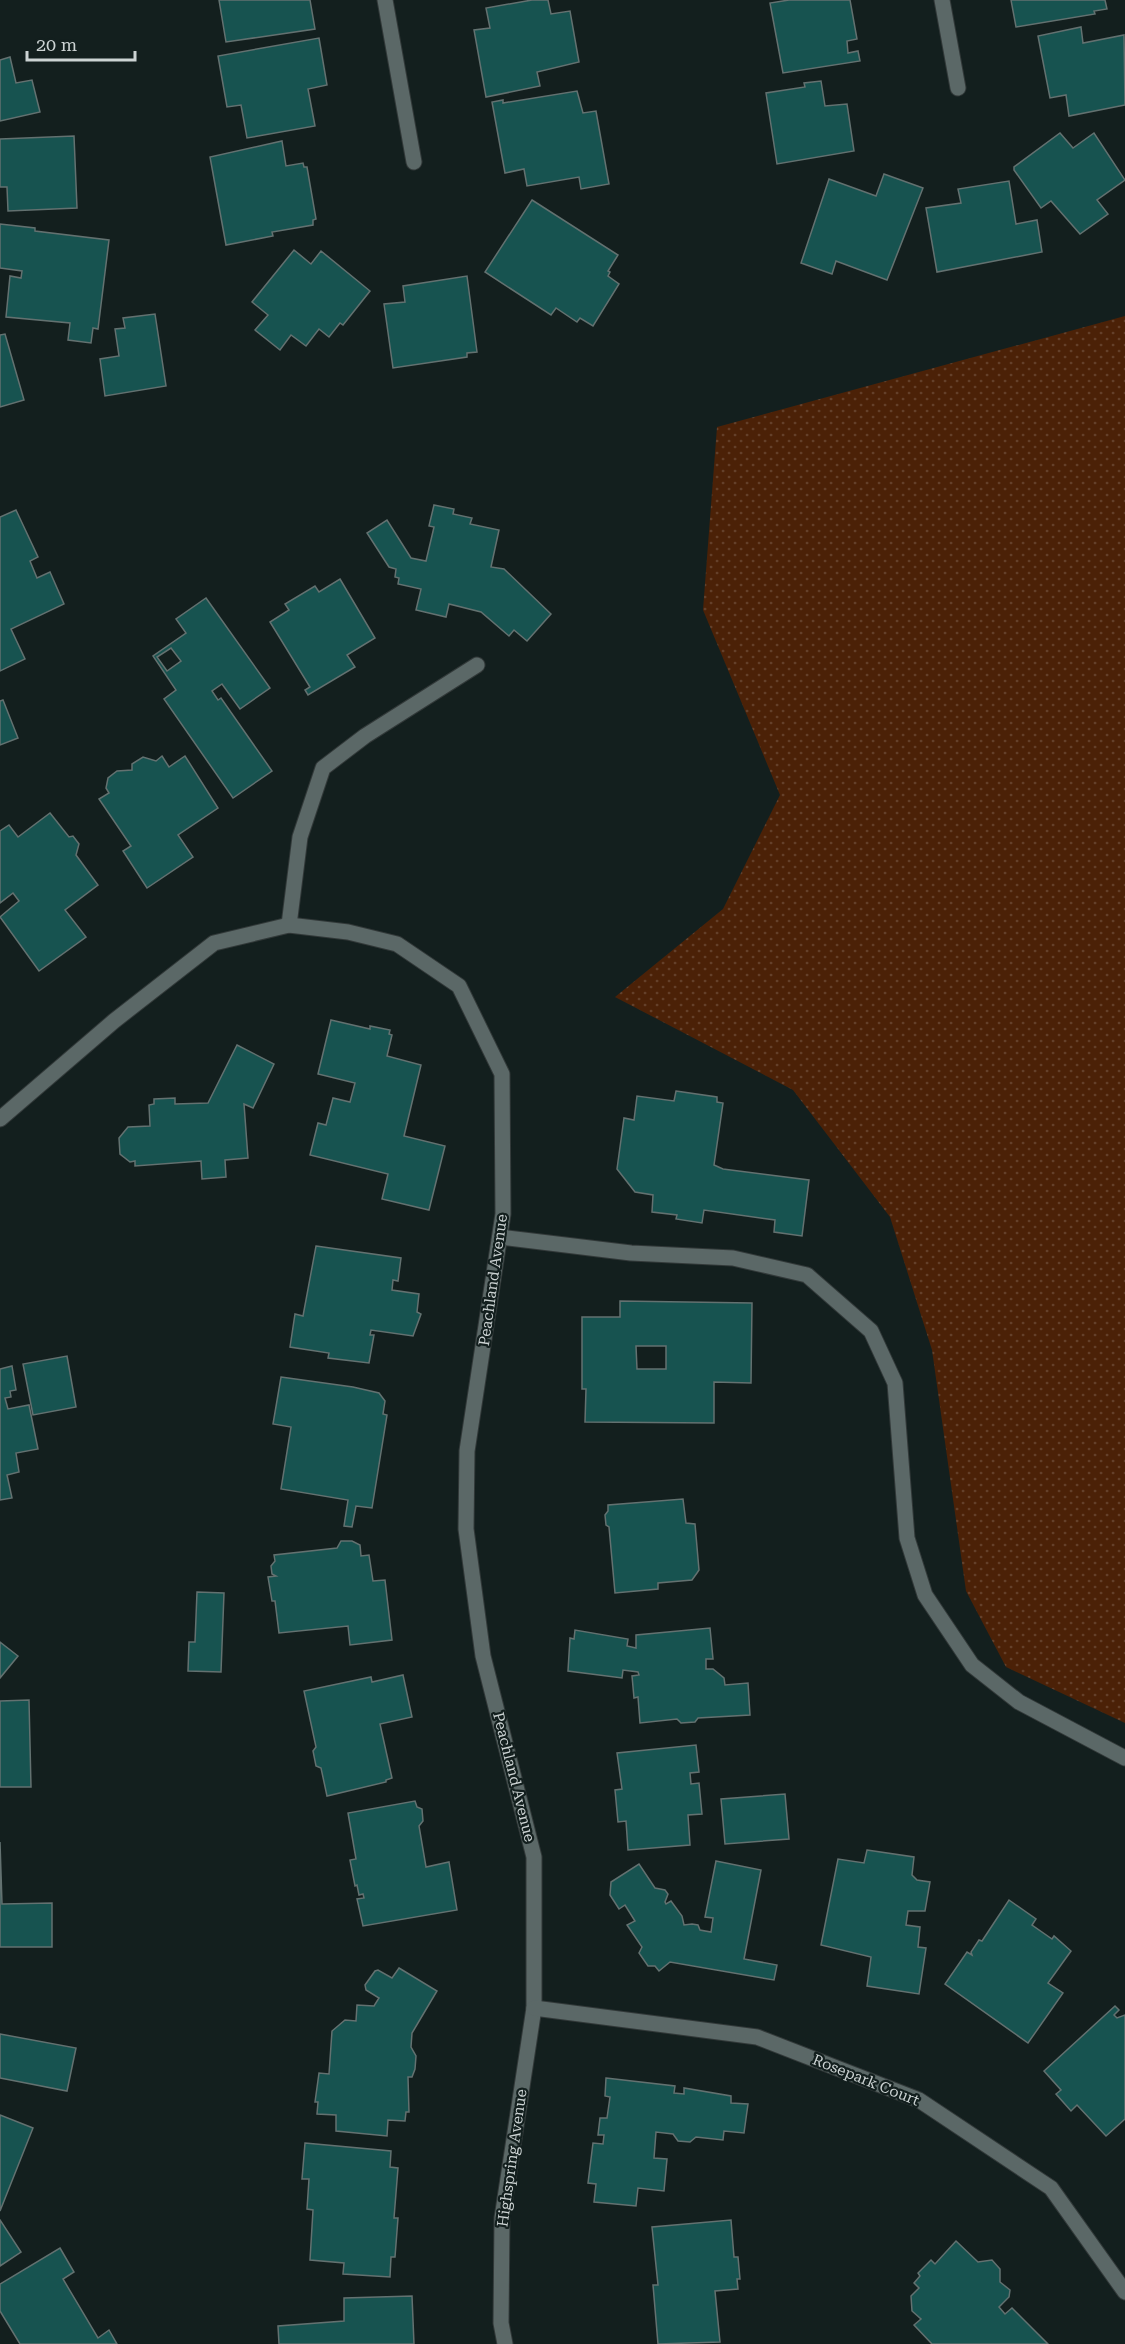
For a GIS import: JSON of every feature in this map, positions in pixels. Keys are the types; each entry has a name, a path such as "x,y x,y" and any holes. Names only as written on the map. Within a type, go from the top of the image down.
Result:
{"street":[{"path":"385,0 414,162"},
{"path":"942,0 958,88"},
{"path":"289,925 300,837 323,768 365,736 477,665"},
{"name":"Peachland Avenue","path":"0,1119 114,1021 214,943 289,925 348,932 397,944 459,986 502,1074 503,1215 467,1451 466,1529 483,1656 534,1857 534,2008"},
{"path":"500,1237 631,1253 733,1258 807,1275 872,1331 895,1383 907,1538 925,1595 972,1665 1019,1702 1125,1758"},
{"name":"Rosepark Court","path":"534,2008 757,2037 919,2100 1051,2188 1125,2292"},
{"name":"Highspring Avenue","path":"505,2344 501,2323 502,2218 534,2008"}],"shaded area":[{"path":"1125,316 1125,1723 1006,1667 966,1591 932,1350 890,1217 793,1090 615,997 723,909 780,795 703,610 717,427"}],"building":[{"path":"219,0 310,0 315,29 226,42"},
{"path":"532,0 548,0 551,14 570,11 579,62 537,72 540,86 486,97 474,30 490,28 486,8"},
{"path":"789,0 850,0 857,39 847,41 848,53 858,51 860,61 783,73 770,3"},
{"path":"1011,0 1105,0 1107,9 1094,11 1095,14 1016,27"},
{"path":"1081,27 1083,43 1124,35 1125,105 1069,116 1066,95 1050,98 1038,36"},
{"path":"319,38 327,85 308,89 315,126 247,138 241,105 227,107 218,56"},
{"path":"10,57 16,83 32,80 40,112 0,121 0,60"},
{"path":"821,81 825,106 847,104 854,151 777,164 766,93 805,87 804,83"},
{"path":"577,91 583,113 596,111 609,184 581,189 579,177 527,186 524,169 505,173 492,102 503,100 503,103"},
{"path":"1060,133 1073,148 1094,133 1125,180 1097,200 1108,214 1080,234 1051,201 1041,208 1014,170 1014,167"},
{"path":"74,136 77,208 8,211 7,187 0,187 0,139"},
{"path":"282,141 286,166 303,163 304,167 307,167 316,219 313,220 313,225 272,232 273,236 226,245 210,157"},
{"path":"884,174 923,188 887,280 836,261 832,274 801,263 829,179 876,196"},
{"path":"1009,181 1016,224 1037,220 1042,252 937,272 926,208 961,203 958,189"},
{"path":"532,200 618,255 608,271 610,272 608,276 619,284 593,326 580,318 577,322 556,308 551,315 485,272"},
{"path":"0,224 35,228 35,231 109,240 98,329 93,328 91,343 68,340 70,323 6,317 10,276 21,278 22,271 0,268"},
{"path":"294,250 311,264 321,251 370,291 343,325 340,323 329,337 319,329 306,346 291,335 280,350 255,330 268,315 252,302"},
{"path":"467,276 477,352 467,353 467,357 393,368 384,304 405,302 403,286"},
{"path":"155,314 166,386 105,396 100,359 119,356 115,329 125,328 123,318"},
{"path":"5,334 24,400 0,407 0,335"},
{"path":"434,505 454,509 453,514 472,518 470,524 499,530 491,567 504,569 551,614 527,641 514,630 509,636 481,612 449,604 446,617 416,610 421,589 398,584 399,578 395,577 396,569 389,567 367,533 387,520 411,558 426,561 434,527 429,526"},
{"path":"16,510 38,557 30,561 37,578 50,572 64,604 11,629 25,659 0,671 0,517"},
{"path":"340,579 375,638 347,655 355,667 308,695 305,690 310,687 270,622 289,610 285,604 315,586 319,592"},
{"path":"206,598 270,688 240,709 222,684 212,691 218,700 221,698 272,771 233,798 164,699 176,690 153,656 186,633 176,619","holes":["171,648 181,661 167,671 157,657"]},
{"path":"3,700 18,738 0,745 0,701"},
{"path":"162,756 169,767 185,756 218,808 178,835 193,857 147,888 123,851 131,846 99,799 109,793 106,788 108,778 117,771 132,770 132,764 143,757 156,761"},
{"path":"50,813 69,837 73,836 79,844 76,855 98,885 65,910 86,937 39,971 0,917 19,901 13,893 0,903 0,831 9,825 18,837"},
{"path":"331,1020 370,1029 370,1026 390,1030 389,1034 392,1035 387,1056 421,1065 404,1136 445,1146 429,1210 382,1199 388,1174 310,1155 318,1123 326,1125 333,1098 350,1102 355,1083 318,1074"},
{"path":"237,1045 274,1064 253,1108 244,1104 248,1158 225,1160 226,1177 202,1179 201,1161 135,1166 135,1161 130,1162 120,1154 119,1138 128,1127 150,1126 149,1105 154,1104 154,1099 175,1098 175,1104 208,1103"},
{"path":"676,1091 717,1097 717,1102 723,1103 714,1165 723,1169 809,1180 802,1236 774,1232 775,1220 704,1210 702,1223 676,1219 677,1215 652,1212 653,1195 635,1192 617,1169 624,1118 634,1120 637,1096 674,1101"},
{"path":"316,1246 401,1258 398,1281 393,1280 392,1290 419,1294 417,1312 421,1314 413,1336 371,1330 370,1335 374,1335 369,1363 328,1358 329,1353 290,1347 295,1314 303,1316"},
{"path":"620,1301 752,1303 751,1383 714,1382 714,1423 585,1422 586,1389 582,1389 582,1317 620,1317","holes":["636,1346 666,1346 666,1369 637,1369"]},
{"path":"67,1356 76,1407 33,1415 23,1364"},
{"path":"12,1366 16,1390 10,1391 11,1397 5,1398 8,1409 29,1405 38,1449 16,1453 19,1472 7,1475 12,1498 0,1500 0,1369"},
{"path":"281,1377 379,1393 385,1401 383,1414 387,1415 372,1508 356,1506 352,1527 344,1526 348,1500 281,1489 291,1427 273,1424"},
{"path":"683,1499 686,1523 695,1524 699,1570 692,1580 658,1583 658,1589 615,1593 609,1527 606,1525 605,1515 608,1505"},
{"path":"341,1541 352,1541 360,1545 361,1556 369,1555 373,1581 385,1580 392,1640 350,1645 348,1626 279,1633 275,1601 272,1601 268,1577 276,1576 272,1574 271,1566 275,1561 274,1555 337,1548"},
{"path":"197,1592 224,1593 221,1672 188,1671 189,1642 195,1642"},
{"path":"710,1628 713,1659 706,1659 706,1669 713,1669 724,1678 725,1685 748,1683 750,1715 698,1718 695,1722 681,1723 677,1719 640,1723 638,1697 634,1698 632,1676 639,1675 638,1672 623,1670 622,1678 568,1671 570,1638 574,1639 575,1630 628,1639 627,1646 636,1648 636,1635"},
{"path":"0,1642 18,1656 0,1678"},
{"path":"403,1675 412,1717 380,1724 392,1778 386,1782 327,1796 321,1768 316,1766 313,1751 316,1747 304,1691 371,1677 372,1682"},
{"path":"29,1700 31,1787 0,1787 0,1701"},
{"path":"696,1745 699,1772 690,1773 691,1784 699,1783 702,1814 688,1815 690,1845 628,1850 626,1821 618,1822 615,1790 622,1789 617,1753"},
{"path":"785,1794 789,1839 725,1844 721,1799"},
{"path":"415,1801 417,1807 422,1809 423,1821 419,1826 426,1867 449,1862 457,1910 363,1926 357,1899 364,1898 363,1894 359,1895 357,1885 355,1886 350,1860 356,1859 348,1813"},
{"path":"0,1842 2,1904 52,1903 52,1947 0,1947"},
{"path":"867,1850 914,1857 912,1875 917,1880 930,1882 925,1911 908,1911 906,1925 920,1927 918,1947 926,1948 919,1994 867,1986 871,1957 821,1945 838,1859 864,1863"},
{"path":"716,1861 761,1870 744,1959 777,1965 774,1980 670,1962 659,1971 655,1966 648,1966 639,1953 642,1947 627,1925 635,1921 625,1905 619,1909 610,1895 611,1882 639,1864 655,1888 665,1890 668,1894 666,1904 671,1901 682,1916 684,1925 698,1925 700,1930 711,1932 713,1918 705,1917"},
{"path":"1009,1900 1036,1919 1032,1925 1052,1939 1054,1936 1071,1951 1048,1983 1063,1993 1028,2043 945,1984 967,1952 972,1955 971,1952 979,1940 982,1941"},
{"path":"399,1968 437,1991 412,2033 411,2047 416,2056 412,2077 408,2077 409,2112 406,2112 405,2121 388,2120 387,2136 336,2131 336,2115 317,2114 318,2102 315,2102 319,2073 329,2074 332,2031 345,2020 356,2021 357,2005 374,2006 379,1998 366,1990 365,1985 375,1971 378,1970 392,1978"},
{"path":"1115,2006 1119,2010 1114,2015 1117,2018 1125,2015 1125,2119 1106,2136 1077,2105 1071,2111 1056,2094 1061,2090 1044,2071"},
{"path":"0,2034 76,2048 67,2091 0,2078"},
{"path":"606,2078 675,2086 674,2093 684,2094 684,2088 731,2096 731,2103 748,2104 744,2133 724,2131 723,2140 696,2137 690,2142 678,2141 673,2134 656,2132 654,2158 667,2159 664,2191 638,2188 636,2206 594,2202 596,2184 588,2183 593,2143 603,2144 604,2135 598,2135 600,2118 607,2118 610,2097 605,2096"},
{"path":"0,2115 33,2128 0,2211"},
{"path":"305,2143 391,2151 390,2167 398,2168 394,2218 398,2218 395,2257 391,2257 390,2277 343,2274 344,2263 310,2260 313,2210 307,2209 309,2179 302,2179"},
{"path":"0,2220 21,2252 0,2266"},
{"path":"731,2220 734,2257 738,2257 740,2279 737,2279 738,2289 715,2291 720,2342 658,2344 653,2285 658,2285 652,2227"},
{"path":"956,2241 978,2262 992,2260 1000,2269 1000,2282 1010,2290 1009,2297 999,2307 1005,2314 1012,2308 1048,2344 932,2344 914,2325 921,2319 912,2311 911,2296 919,2288 914,2283 920,2276 918,2273 931,2260 935,2264"},
{"path":"60,2248 74,2272 63,2279 98,2338 109,2330 117,2344 20,2344 0,2311 0,2284"},
{"path":"412,2296 414,2344 279,2344 278,2326 344,2321 344,2298"}]}
